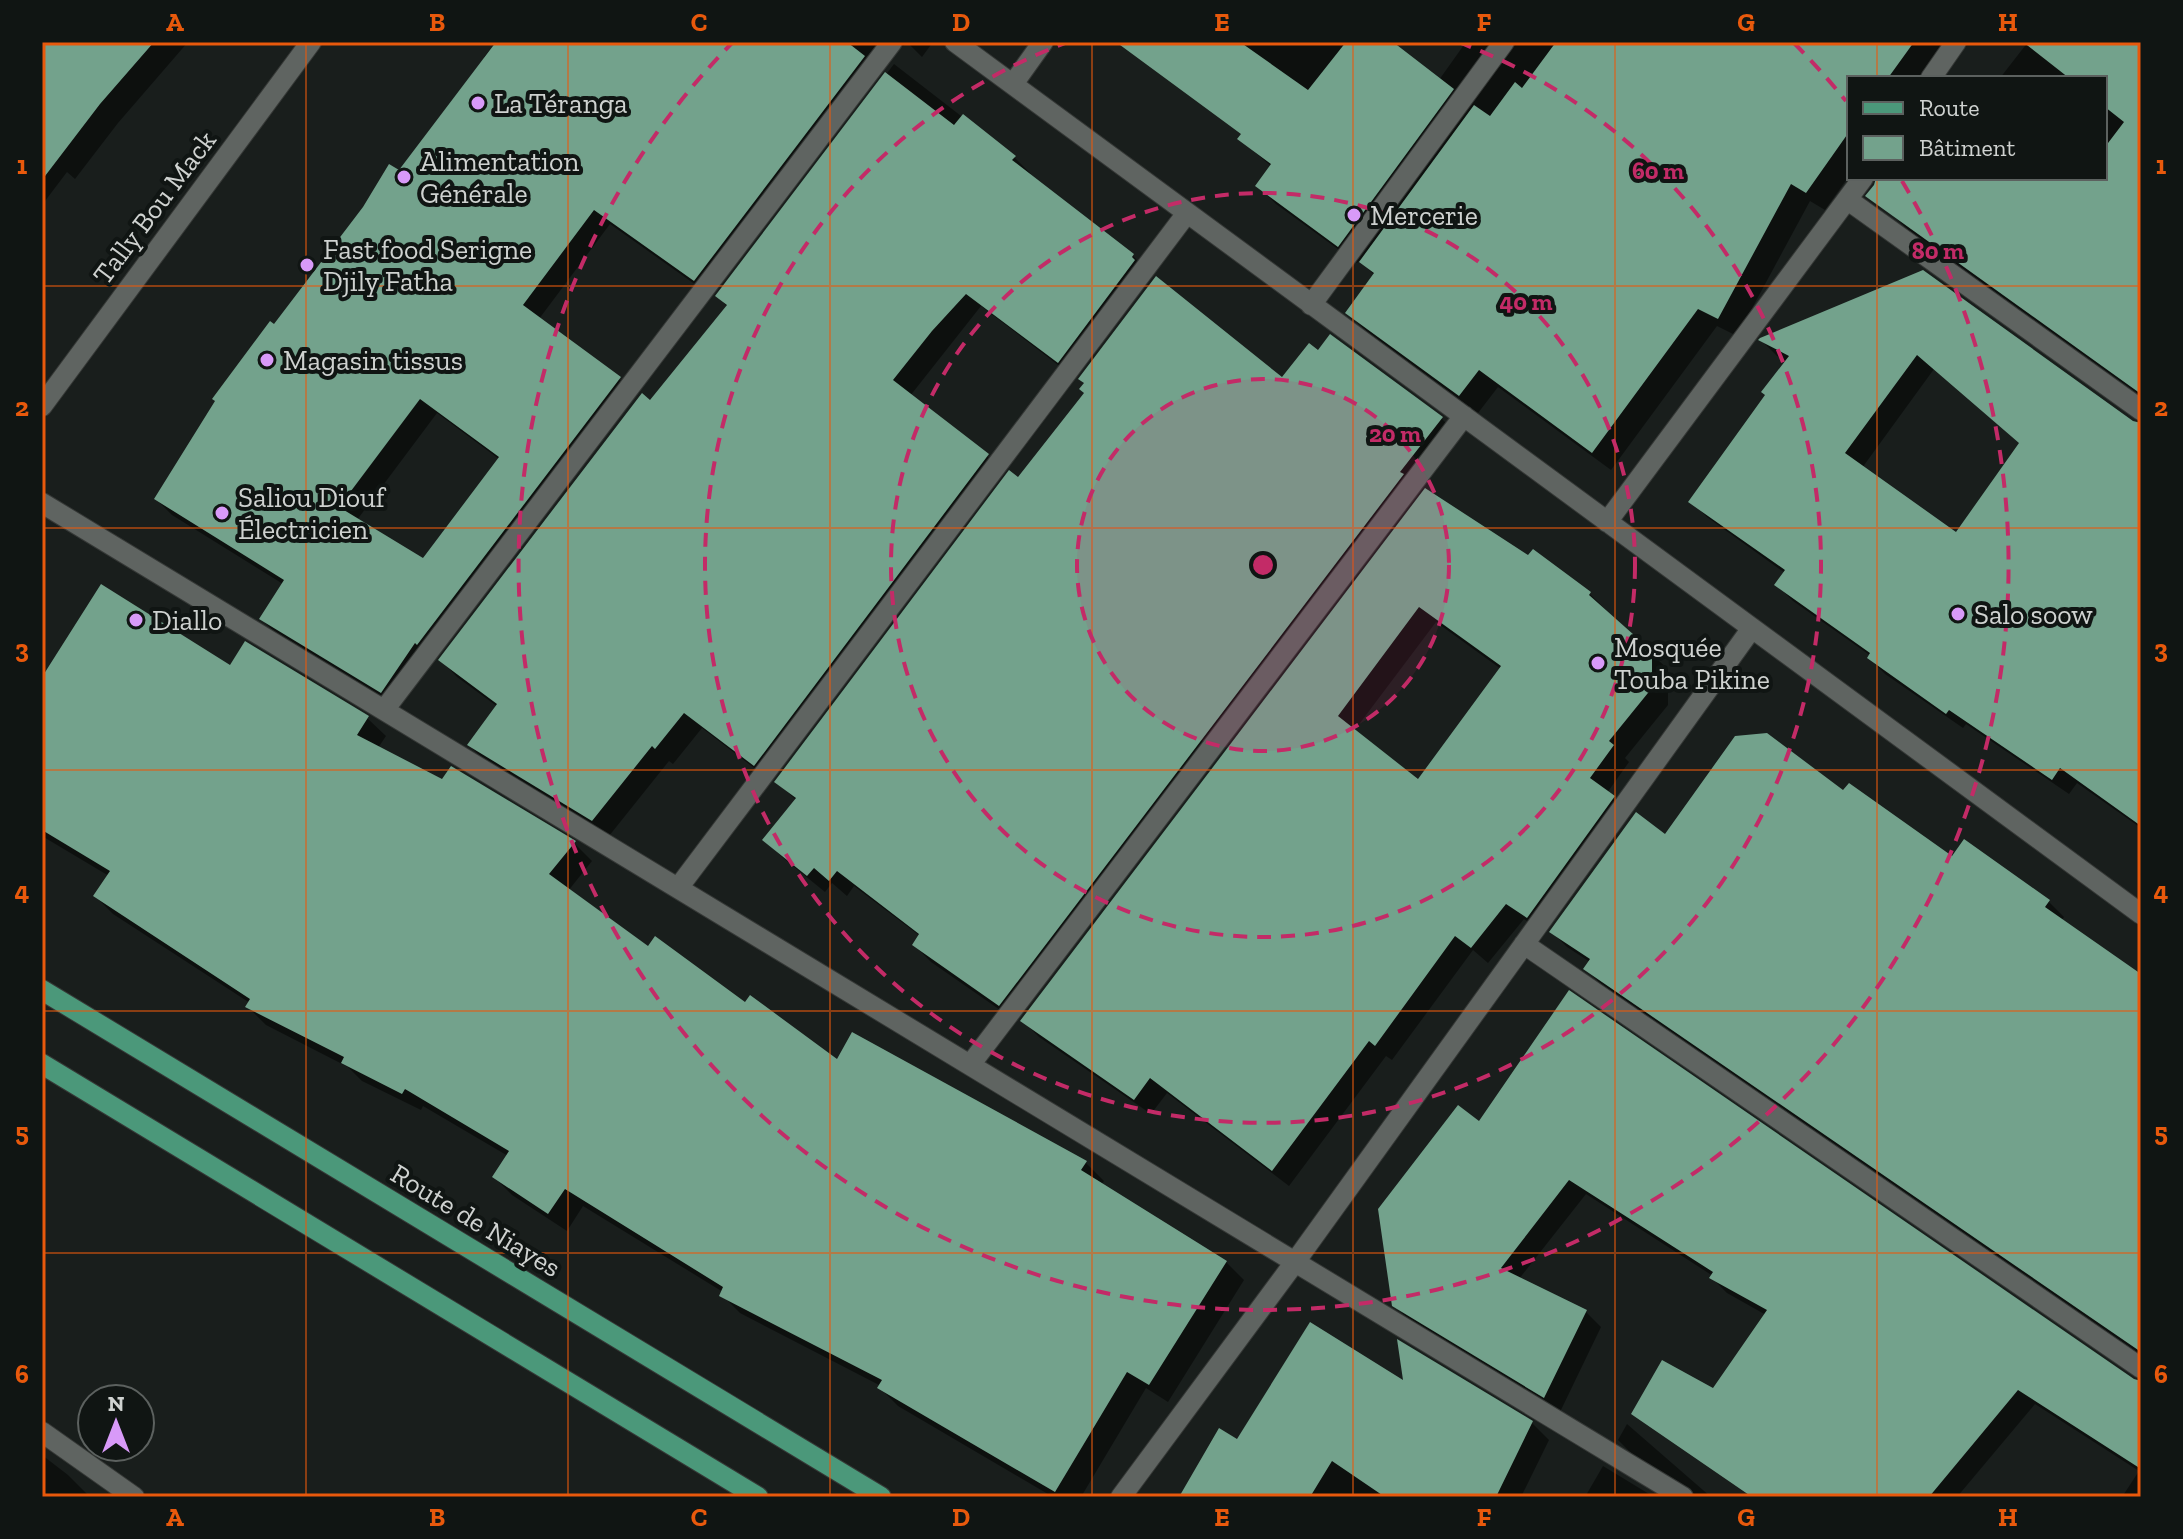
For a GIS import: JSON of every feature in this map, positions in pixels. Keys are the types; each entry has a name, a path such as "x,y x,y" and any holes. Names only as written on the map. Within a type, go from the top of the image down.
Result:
{"main road":[{"name":"Route de Niayes","path":"42,990 881,1497"},
{"path":"42,1064 758,1497"}],"street":[{"name":"Tally Bou Mack","path":"42,406 311,42"},
{"path":"384,710 892,42"},
{"path":"955,42 2141,914"},
{"path":"1013,84 1043,42"},
{"path":"1311,305 1504,42"},
{"path":"1932,76 1956,42"},
{"path":"1607,522 1862,180"},
{"path":"1848,200 2141,410"},
{"path":"678,888 1187,213"},
{"path":"970,1065 1464,416"},
{"path":"42,503 1683,1497"},
{"path":"1121,1497 1295,1262 1752,628"},
{"path":"1524,944 2141,1368"},
{"path":"42,1432 134,1497"}],"building":[{"path":"42,42 154,42 100,104 42,180"},
{"path":"496,42 847,42 865,56 694,281 594,210 523,305 621,377 417,645 415,643 381,693 259,619 284,580 154,499 215,401 212,399 270,321 274,324 363,207 389,164 399,170","holes":["420,399 499,457 423,558 339,507"]},
{"path":"1116,42 1240,42 1308,90 1346,42 1393,42 1454,89 1338,247 1255,186 1271,164 1237,139 1241,134"},
{"path":"1556,42 1914,42 1889,76 1847,76 1847,135 1806,193 1791,184 1718,319 1698,309 1592,453 1479,370 1459,396 1345,313 1374,273 1359,262 1474,105 1490,116 1515,82 1522,88"},
{"path":"2023,42 2141,42 2141,394 1865,196 1875,180 2107,180 2107,144 2124,122 2107,109 2107,76 2066,76"},
{"path":"885,72 954,125 963,114 1016,156 1012,160 1134,254 1132,257 1135,260 1058,363 966,294 893,380 989,454 754,766 684,713 655,749 652,746 592,821 467,745 497,704 438,660 642,393 650,400 727,305 715,296"},
{"path":"1923,270 2133,421 2141,423 2141,826 2060,768 2052,780 1949,710 1946,714 1867,658 1870,653 1774,585 1785,570 1688,502 1765,395 1761,392 1789,356 1758,340","holes":["1917,355 2019,443 1956,532 1845,453"]},
{"path":"1156,276 1282,377 1309,343 1318,350 1330,334 1443,417 1400,472 1404,474 999,1006 912,945 919,934 837,871 829,881 814,868 807,876 762,840 796,798 774,782 1009,470 1018,477 1084,393 1079,389 1084,383 1078,379"},
{"path":"1425,488 1528,555 1533,549 1591,592 1589,595 1652,651 1652,688 1609,741 1614,745 1590,778 1615,796 1527,918 1506,904 1471,948 1455,936 1375,1046 1369,1041 1272,1171 1150,1078 1134,1100 1020,1021","holes":["1419,607 1501,666 1418,779 1338,716"]},
{"path":"101,584 230,665 245,641 369,716 357,735 442,779 451,766 576,841 549,874 648,946 655,936 745,1002 750,995 837,1059 852,1032 1087,1161 1081,1170 1227,1261 1149,1385 1127,1372 1055,1492 877,1388 882,1380 719,1296 723,1287 565,1189 548,1214 492,1177 509,1151 405,1089 402,1094 341,1063 344,1057 245,1007 250,999 93,896 110,871 42,830 42,677"},
{"path":"1767,733 1843,790 1849,783 1952,856 1964,839 2050,900 2045,907 2141,974 2141,1352 1583,969 1590,959 1549,932 1636,812 1665,834 1735,736"},
{"path":"1569,990 2141,1381 2141,1469 2018,1390 1929,1497 1752,1497 1631,1414 1662,1360 1713,1388 1767,1310 1709,1278 1713,1272 1569,1180 1501,1268 1587,1310 1544,1398 1392,1306 1378,1209 1458,1105 1479,1121"},
{"path":"1310,1322 1403,1380 1397,1339 1533,1421 1496,1497 1385,1497 1332,1461 1310,1497 1179,1497 1219,1428 1237,1439"}],"place":[{"name":"La Téranga","path":"478,103"},
{"name":"Alimentation Générale","path":"404,177"},
{"name":"Mercerie","path":"1354,215"},
{"name":"Fast food Serigne Djily Fatha","path":"307,265"},
{"name":"Magasin tissus","path":"267,360"},
{"name":"Saliou Diouf Électricien","path":"222,513"},
{"name":"Salo soow","path":"1958,614"},
{"name":"Diallo","path":"136,620"},
{"name":"Mosquée Touba Pikine","path":"1598,663"}]}
